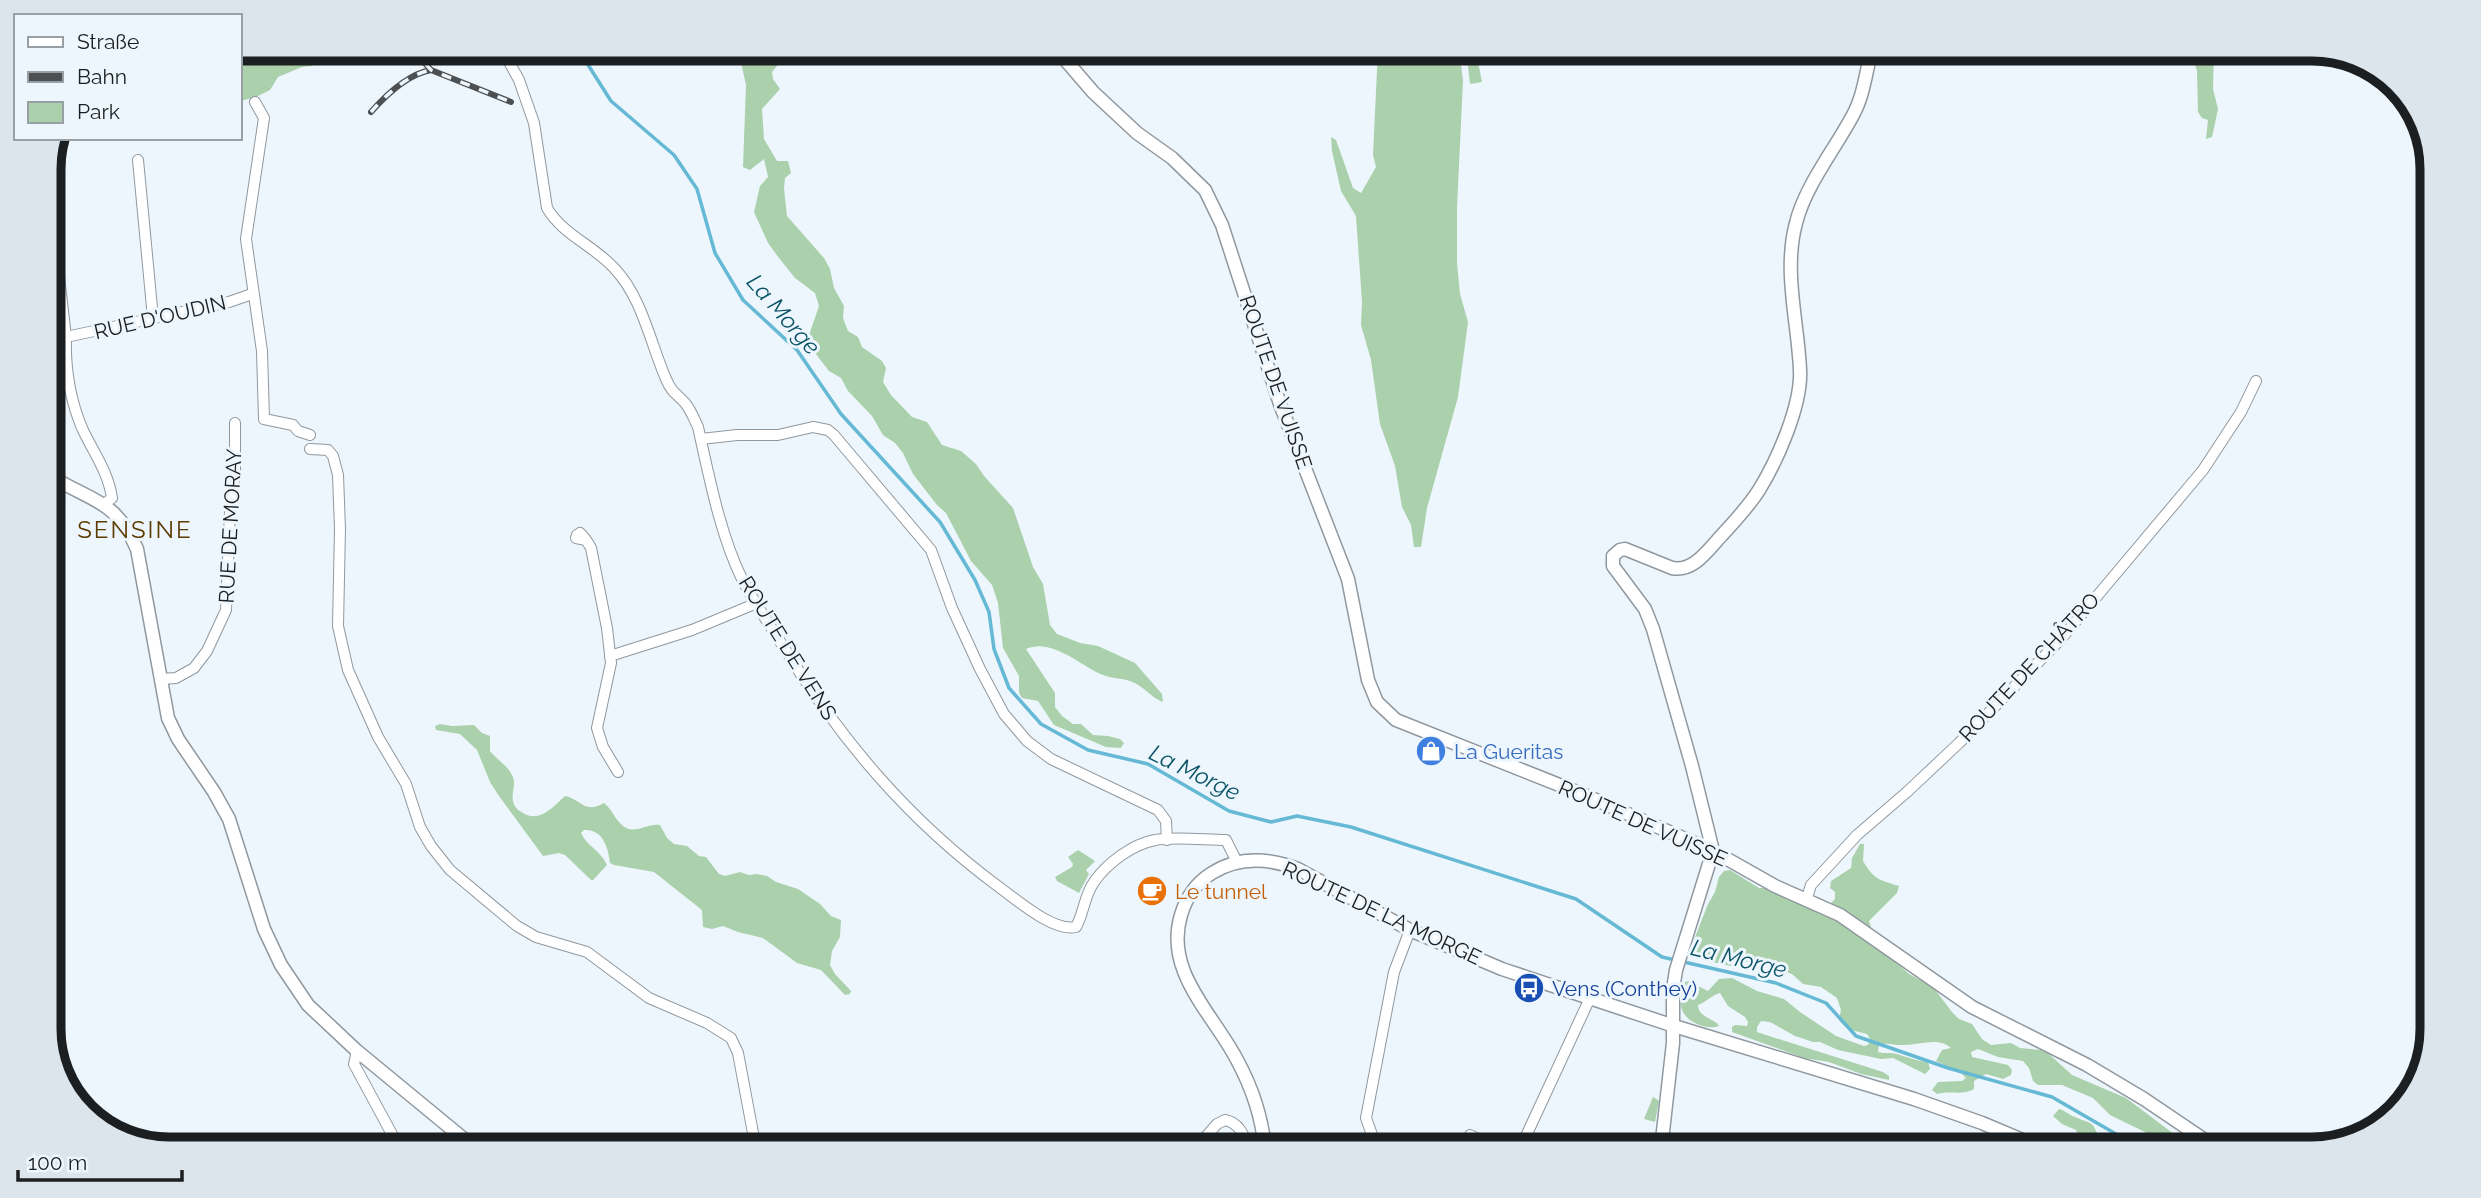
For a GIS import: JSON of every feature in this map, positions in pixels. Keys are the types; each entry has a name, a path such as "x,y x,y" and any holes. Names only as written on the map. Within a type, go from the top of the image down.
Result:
{"street":[{"name":"ROUTE DE VENS","path":"509,61 519,80 531,114 547,208 562,228 613,266 629,287 674,396 684,401 691,412 701,439 728,544 743,580 807,685 846,739 918,820 954,853 1055,925 1068,929 1076,927 1082,916 1084,902 1105,869 1125,854 1156,839 1167,840"},
{"name":"ROUTE DE VUISSE","path":"1067,61 1137,133 1172,158 1205,190 1222,225 1280,404 1348,579 1368,680 1377,702 1396,720 1587,796 1713,851 1806,901 1840,915 1972,1007 2087,1065 2200,1137"},
{"path":"1662,1137 1674,1026 1673,989 1676,970 1713,851 1653,629 1644,609 1613,566 1613,556 1625,549 1672,568 1690,566 1707,552 1738,516 1767,476 1787,427 1800,380 1791,267 1794,227 1806,199 1856,108 1869,61"},
{"path":"255,102 264,118 246,225 252,293 262,351 264,419 293,425 298,431 310,435"},
{"path":"138,159 153,318"},
{"name":"RUE D'OUDIN","path":"66,337 229,302 252,293"},
{"path":"61,294 69,384 82,428 110,483 112,498 104,504"},
{"name":"ROUTE DE CHÂTRO","path":"1806,901 1811,886 1856,836 1950,751 2061,639 2203,470 2241,412 2256,381"},
{"name":"RUE DE MORAY","path":"161,679 176,678 194,668 207,651 226,610 230,511 235,473 234,423"},
{"path":"701,439 737,435 778,435 813,428 828,430 835,435 931,550 953,608 981,669 1004,714 1027,741 1051,759 1158,810 1166,821 1167,840 1226,840 1237,862"},
{"path":"310,449 328,450 333,456 338,475 338,626 348,670 378,737 406,784 420,827 431,846 450,870 517,926 536,936 587,952 649,998 707,1023 731,1038 738,1052 754,1137"},
{"path":"61,481 104,504 122,521 137,549 168,718 178,739 229,819 264,929 281,965 308,1005 357,1051 461,1137"},
{"path":"586,540 591,548 598,578 611,663 597,728 603,747 618,772"},
{"path":"610,656 692,630 757,604"},
{"name":"ROUTE DE LA MORGE","path":"1263,1137 1248,1081 1188,982 1177,947 1178,927 1184,907 1202,880 1237,862 1268,860 1291,866 1329,884 1410,930 1502,969 1674,1026 1914,1099 2017,1137"},
{"path":"1373,1137 1366,1118 1394,972 1410,930"},
{"path":"1526,1137 1590,998"},
{"path":"357,1051 354,1064 393,1137"},
{"path":"1206,1137 1225,1119 1239,1129 1243,1137"},
{"path":"1470,1135 1474,1137"}],"green space":[{"path":"242,61 318,61 312,66 302,67 278,77 270,90 242,100"},
{"path":"741,61 780,61 772,72 780,89 762,109 764,139 777,161 788,161 791,173 785,178 787,216 824,258 830,269 834,288 844,306 843,318 848,331 858,337 862,347 882,361 886,368 883,382 891,395 912,417 927,422 942,445 961,451 976,464 1013,508 1033,567 1043,584 1050,625 1057,634 1080,643 1098,646 1135,663 1162,694 1163,702 1135,683 1103,675 1056,650 1036,646 1026,649 1055,693 1055,707 1062,716 1073,724 1081,724 1093,735 1120,739 1124,743 1121,748 1106,747 1054,725 1038,701 1022,698 1019,693 1019,676 1003,648 998,603 992,585 971,561 946,513 913,474 903,453 883,435 872,416 848,391 841,378 829,371 812,349 809,335 819,306 815,293 795,278 779,258 768,243 754,212 760,186 768,177 764,159 750,170 743,167 746,85"},
{"path":"1377,61 1460,61 1463,81 1457,263 1460,294 1468,322 1458,397 1427,508 1421,547 1414,547 1411,525 1402,507 1395,466 1380,424 1371,360 1361,325 1356,216 1341,191 1331,137 1336,140 1353,188 1361,193 1376,167 1373,155"},
{"path":"1467,61 1478,61 1482,82 1470,84"},
{"path":"2188,61 2214,61 2213,89 2218,109 2212,137 2206,139 2208,120 2202,118 2198,112 2195,64"},
{"path":"474,725 490,736 490,751 512,775 516,808 529,816 541,815 565,796 587,807 604,803 626,828 660,825 674,844 687,846 699,856 706,857 719,874 757,874 798,889 820,904 831,916 841,920 840,937 832,951 830,965 851,991 850,994 845,995 821,970 797,963 763,938 723,926 712,929 703,927 702,910 654,872 610,863 606,845 596,832 584,830 581,833 607,865 593,880 565,855 559,853 543,856 490,782 477,750 460,734 436,730 435,726"},
{"path":"1860,844 1864,844 1863,861 1874,876 1899,886 1897,893 1869,921 1877,946 1909,974 1933,987 1952,1012 1959,1019 1972,1024 1982,1039 1991,1045 2011,1043 2020,1048 2041,1050 2049,1054 2072,1075 2126,1098 2178,1137 2154,1137 2110,1115 2093,1098 2062,1085 2038,1085 2033,1081 2029,1068 2023,1061 1998,1057 1978,1049 1971,1052 1972,1057 2008,1065 2012,1070 2011,1075 2003,1079 1986,1074 1974,1081 1974,1089 1961,1093 1937,1094 1932,1090 1938,1082 1962,1081 1966,1078 1960,1072 1936,1061 1942,1050 1951,1048 1946,1044 1927,1042 1879,1045 1878,1052 1894,1053 1928,1062 1930,1069 1925,1074 1893,1058 1881,1059 1838,1050 1795,1036 1770,1022 1761,1021 1757,1027 1757,1032 1883,1072 1889,1076 1889,1080 1861,1074 1829,1062 1804,1058 1732,1032 1735,1025 1747,1026 1748,1022 1728,1006 1720,993 1698,1005 1702,1014 1719,1026 1702,1026 1686,1016 1681,1003 1684,983 1688,981 1708,991 1719,979 1732,978 1757,991 1784,999 1836,1036 1868,1045 1870,1039 1867,1034 1848,1028 1839,1020 1841,1010 1837,998 1821,987 1803,984 1792,974 1772,967 1763,959 1745,962 1740,968 1693,957 1692,952 1708,904 1724,871 1730,870 1759,888 1782,895 1831,903 1835,899 1835,892 1830,888 1831,881 1851,868 1852,858"},
{"path":"1078,850 1095,861 1086,870 1089,874 1079,893 1057,881 1055,877 1072,867 1068,857"},
{"path":"1653,1097 1659,1101 1655,1122 1644,1119"},
{"path":"2059,1109 2092,1124 2099,1137 2079,1137 2076,1130 2062,1124 2053,1116"}],"waterway":[{"name":"La Morge","path":"586,61 611,101 674,155 697,189 715,253 743,300 797,350 841,414 940,522 975,580 989,612 994,649 1009,688 1041,724 1088,750 1148,764 1229,811 1271,822 1297,816 1351,827 1576,899 1662,957 1776,983 1826,1003 1856,1036 1948,1068 2052,1097 2121,1137"}],"railway":[{"path":"423,61 431,70 511,102"},
{"path":"371,112 406,81 431,70"}],"place":[{"name":"La Gueritas","path":"1431,751"},
{"name":"Le tunnel","path":"1152,891"},
{"name":"Vens (Conthey)","path":"1529,988"}],"district":[{"name":"SENSINE","path":"135,529"}]}
